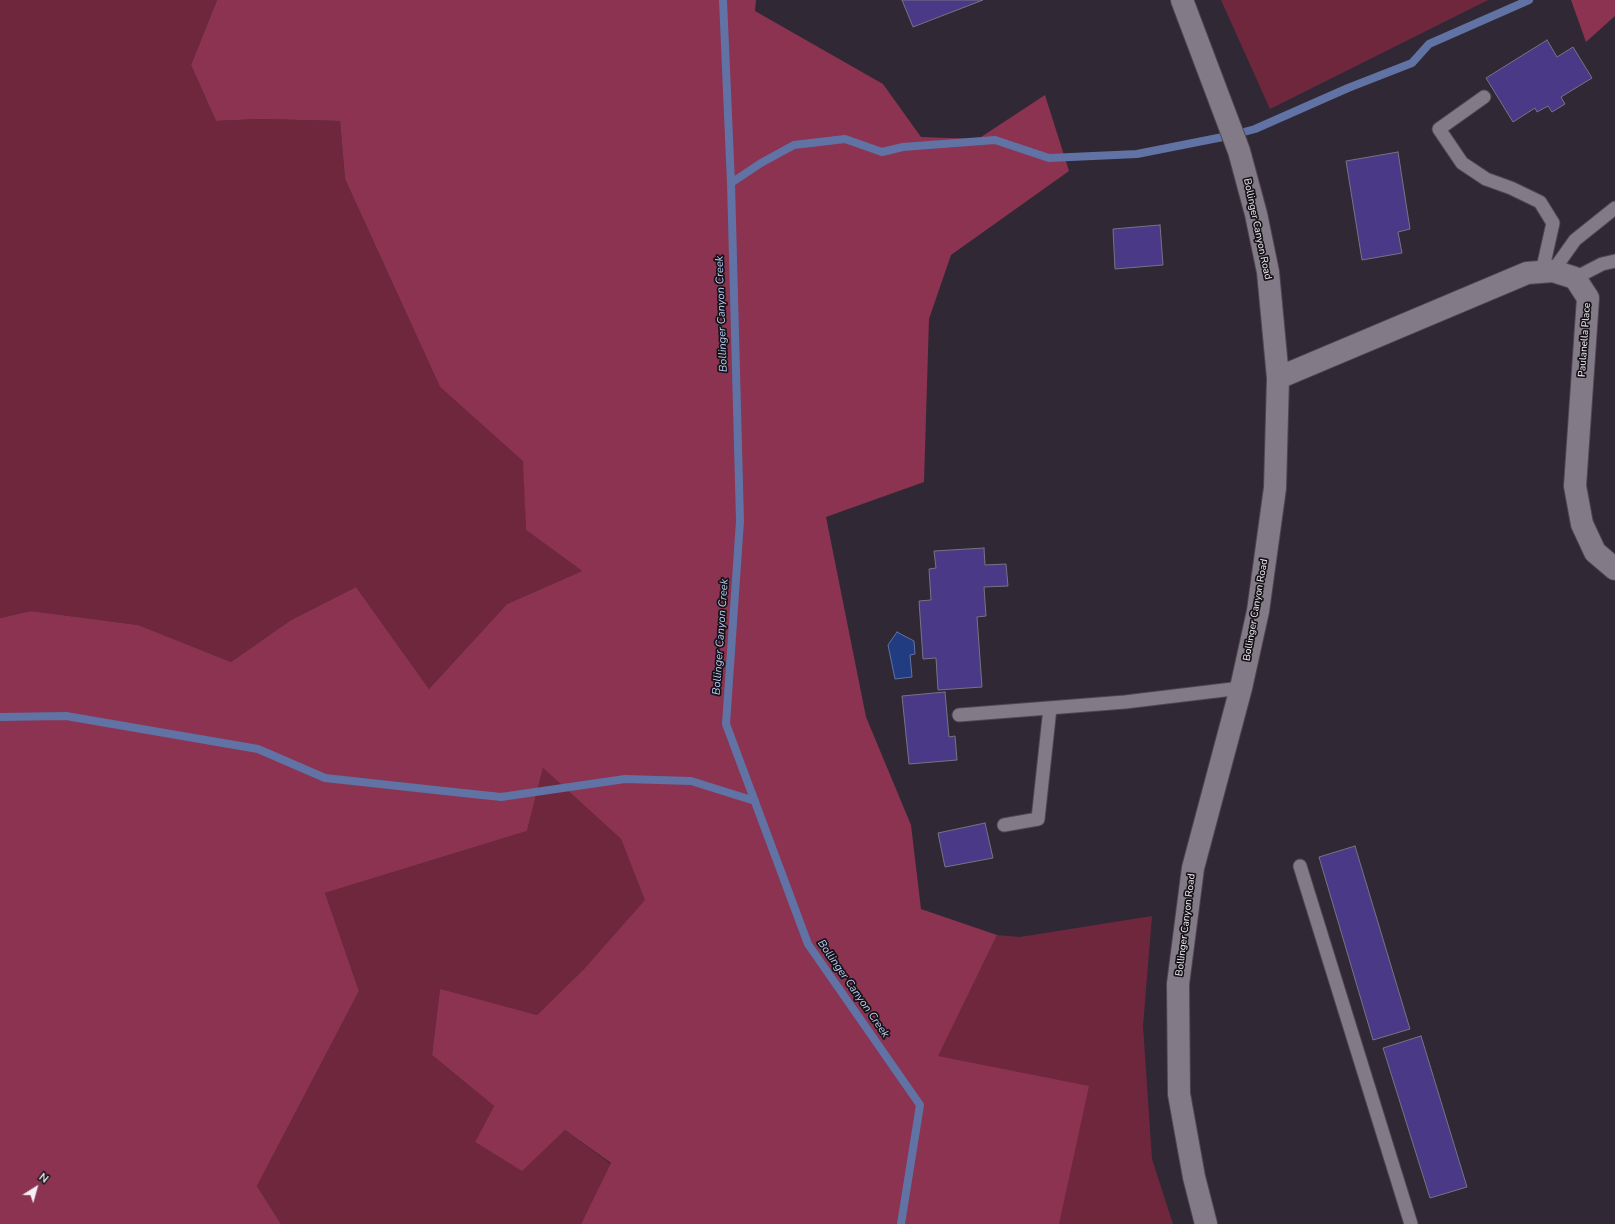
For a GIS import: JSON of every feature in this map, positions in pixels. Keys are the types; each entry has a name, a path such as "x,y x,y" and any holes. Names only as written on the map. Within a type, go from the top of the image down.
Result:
{"street":[{"name":"Bollinger Canyon Road","path":"1182,0 1239,151 1256,214 1268,272 1278,378 1275,488 1258,610 1241,688 1193,868 1178,984 1180,1094 1194,1177 1206,1224"},
{"path":"1278,378 1527,273 1548,272 1576,278"},
{"name":"Paulanella Place","path":"1576,278 1588,298 1575,486 1582,524 1595,552 1615,569"}],"lane":[{"path":"1484,96 1439,129 1462,163 1486,179 1511,188 1540,202 1553,224 1548,272"},
{"path":"1548,272 1574,240 1615,208"},
{"path":"1576,278 1602,264 1615,261"},
{"path":"959,715 1125,702 1241,688"},
{"path":"1004,825 1038,819 1050,708"},
{"path":"1300,866 1411,1224"}],"shaded area":[{"path":"0,0 217,0 191,65 216,121 259,119 340,121 345,179 440,387 524,461 526,530 582,571 507,604 429,689 356,587 291,620 231,662 137,625 31,611 0,618"},
{"path":"217,0 756,0 755,11 883,84 921,137 978,139 1045,95 1069,171 951,255 929,319 924,482 826,517 866,717 911,825 921,909 997,935 938,1056 1089,1086 1059,1224 581,1224 611,1163 565,1130 522,1171 475,1142 494,1106 432,1055 440,989 537,1015 584,969 645,900 621,839 543,768 527,831 325,893 359,991 257,1186 281,1224 0,1224 0,618 31,611 138,625 231,662 291,620 356,587 429,689 507,604 582,571 526,530 523,461 440,387 345,179 340,121 259,119 216,121 191,65"},
{"path":"1221,0 1488,0 1270,109"},
{"path":"1571,0 1615,0 1615,16 1586,42"},
{"path":"543,768 621,839 646,900 584,969 537,1015 440,990 432,1055 494,1106 475,1142 522,1170 565,1130 611,1164 581,1224 281,1224 257,1186 359,991 325,893 527,831"},
{"path":"1152,916 1143,1026 1152,1159 1173,1224 1030,1224 937,1056 997,935 1020,937"}],"water":[{"path":"897,632 914,641 915,654 910,655 912,677 895,679 888,645"}],"building":[{"path":"902,0 983,0 913,27"},
{"path":"1547,40 1557,57 1573,47 1592,78 1561,97 1565,104 1552,112 1548,106 1537,112 1535,108 1513,122 1486,78"},
{"path":"1398,152 1410,229 1398,232 1402,253 1362,260 1346,161"},
{"path":"1160,225 1163,265 1115,269 1113,229"},
{"path":"984,548 985,565 1006,564 1008,586 984,587 986,616 977,617 982,687 938,690 936,658 923,659 919,601 931,600 929,569 936,568 934,551"},
{"path":"945,692 949,737 955,736 957,760 909,764 902,696"},
{"path":"985,823 993,858 945,867 938,833"},
{"path":"1355,846 1410,1029 1373,1040 1319,857"},
{"path":"1421,1036 1467,1187 1430,1198 1383,1048"}],"waterway":[{"name":"Bollinger Canyon Creek","path":"723,0 731,183 740,521 726,724 808,944 920,1105 901,1224"},
{"path":"731,183 761,163 794,145 845,139 882,152 903,147 995,140 1049,158 1137,154 1233,135 1255,129 1348,88 1412,63 1429,44 1529,0"},
{"path":"0,717 66,716 258,749 325,778 501,797 625,779 691,781 755,801"}]}
